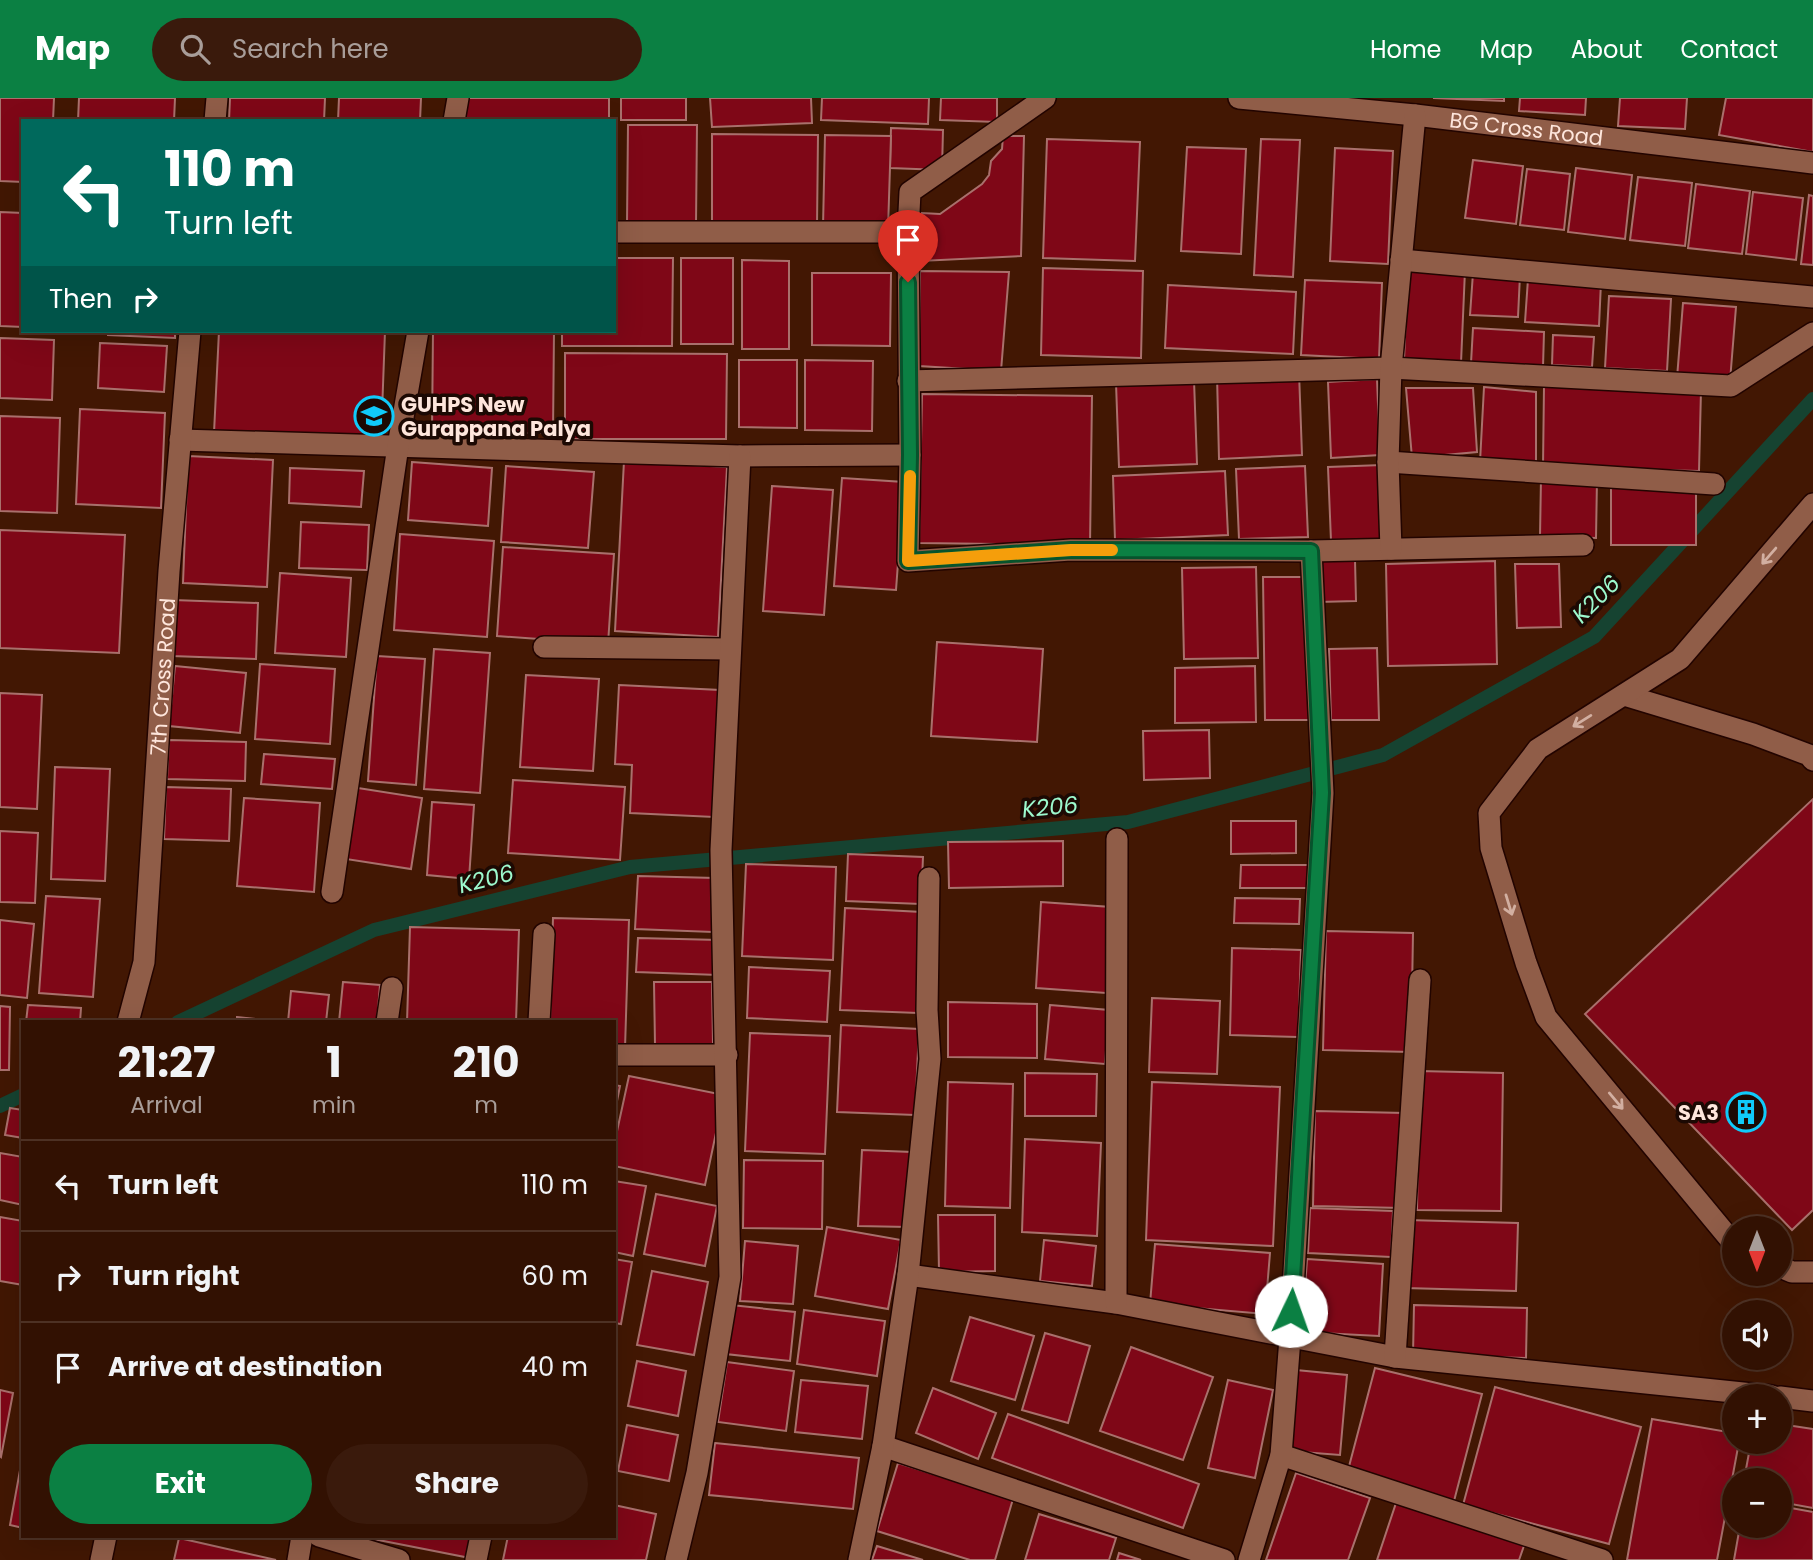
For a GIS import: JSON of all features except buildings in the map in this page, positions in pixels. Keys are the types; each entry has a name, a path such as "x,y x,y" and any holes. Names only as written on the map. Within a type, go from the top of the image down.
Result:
{"street":[{"path":"215,119 217,98"},
{"path":"454,119 458,98"},
{"path":"1045,98 910,192 908,561 1071,550 1311,551 1583,545"},
{"name":"BG Cross Road","path":"1239,98 1415,115 1813,163"},
{"path":"1391,549 1388,461 1391,368 1415,115"},
{"path":"616,232 908,232"},
{"path":"1401,260 1813,297"},
{"name":"7th Cross Road","path":"129,1020 144,962 169,571 190,333"},
{"path":"332,892 398,446 418,333"},
{"path":"908,381 1391,368 1731,386 1813,333"},
{"path":"180,440 740,456 910,455"},
{"path":"676,1560 697,1473 730,1277 721,850 740,456"},
{"path":"1388,461 1714,484"},
{"path":"1722,1230 1546,1017 1491,848 1489,813 1538,749 1680,659 1813,504"},
{"path":"1250,1560 1281,1455 1290,1338 1322,793 1311,551"},
{"path":"544,647 730,649"},
{"path":"1624,695 1754,734 1809,755 1813,760"},
{"path":"1116,1303 1117,839"},
{"path":"859,1560 883,1446 908,1275 930,1059 929,878"},
{"path":"539,1020 544,934"},
{"path":"1395,1357 1420,980"},
{"path":"387,1020 392,988"},
{"path":"616,1055 727,1055"},
{"path":"1792,1272 1813,1272"},
{"path":"908,1275 1116,1303 1395,1357 1722,1391"},
{"path":"1792,1398 1813,1401"},
{"path":"883,1446 1224,1560"},
{"path":"1281,1455 1602,1560"},
{"path":"101,1560 106,1538"},
{"path":"298,1560 302,1538"},
{"path":"325,1538 399,1560"},
{"path":"476,1560 481,1538"}],"waterway":[{"name":"K206","path":"182,1020 374,930 630,867 1128,822 1383,755 1594,637 1813,399"},
{"name":"K206","path":"0,1106 21,1096"}],"slow traffic":[{"path":"910,476 908,561 1071,550 1112,550"}],"place":[{"name":"GUHPS New Gurappana Palya","path":"374,416"},
{"name":"SA3","path":"1746,1112"}],"route":[{"path":"908,282 908,561 1071,550 1311,551 1322,793 1291,1311"}]}
